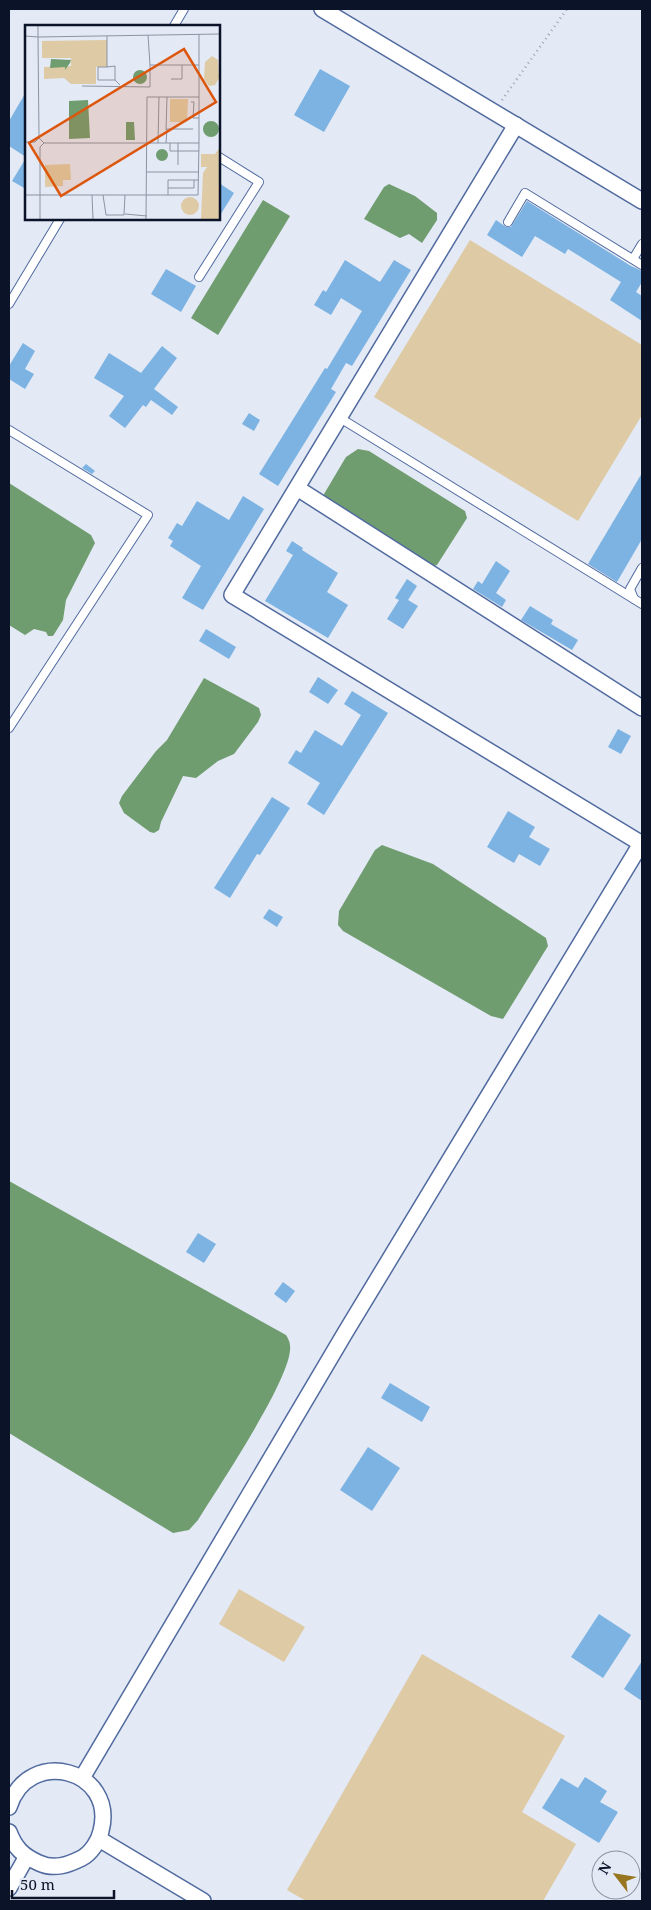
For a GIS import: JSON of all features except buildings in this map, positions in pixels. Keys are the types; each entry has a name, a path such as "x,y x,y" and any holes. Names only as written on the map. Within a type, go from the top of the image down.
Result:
{"street":[{"path":"322,9 642,201"},
{"path":"82,1778 345,1333 642,843 232,596 516,125"},
{"path":"297,488 642,708"},
{"path":"9,1832 14,1845 26,1858 46,1866 67,1866 86,1856 99,1839 104,1822 102,1805 94,1790 82,1778 63,1771 43,1772 25,1781 10,1799"},
{"path":"99,1839 204,1901"},
{"path":"9,1888 26,1858"}],"lane":[{"path":"175,25 184,9"},
{"path":"199,277 259,182 220,158"},
{"path":"508,222 525,193 642,265"},
{"path":"9,304 59,220"},
{"path":"633,259 642,244"},
{"path":"340,418 642,604"},
{"path":"9,430 148,515 9,728"},
{"path":"634,599 630,589 642,568"}],"path":[{"path":"494,112 567,9"}],"shaded area":[{"path":"389,184 415,196 437,213 437,220 422,243 409,234 400,238 364,219 384,187"},
{"path":"263,200 290,216 218,335 191,318"},
{"path":"470,240 642,345 642,415 578,521 374,397"},
{"path":"358,449 369,451 465,511 467,518 437,565 430,564 325,499 324,494 346,457"},
{"path":"9,483 91,535 95,543 66,600 63,620 53,636 48,636 46,632 34,629 25,635 9,625"},
{"path":"204,678 259,708 261,715 258,722 234,754 218,761 196,778 183,776 159,830 154,833 150,832 124,813 119,803 122,796 156,751 167,740"},
{"path":"382,845 433,864 546,938 548,946 503,1019 491,1016 343,931 338,925 339,911 375,850"},
{"path":"9,1181 286,1335 290,1346 288,1361 268,1406 221,1484 198,1520 189,1530 173,1533 9,1433"},
{"path":"239,1589 305,1627 284,1662 219,1624"},
{"path":"422,1654 565,1736 522,1812 576,1844 543,1901 306,1901 287,1890"}]}
